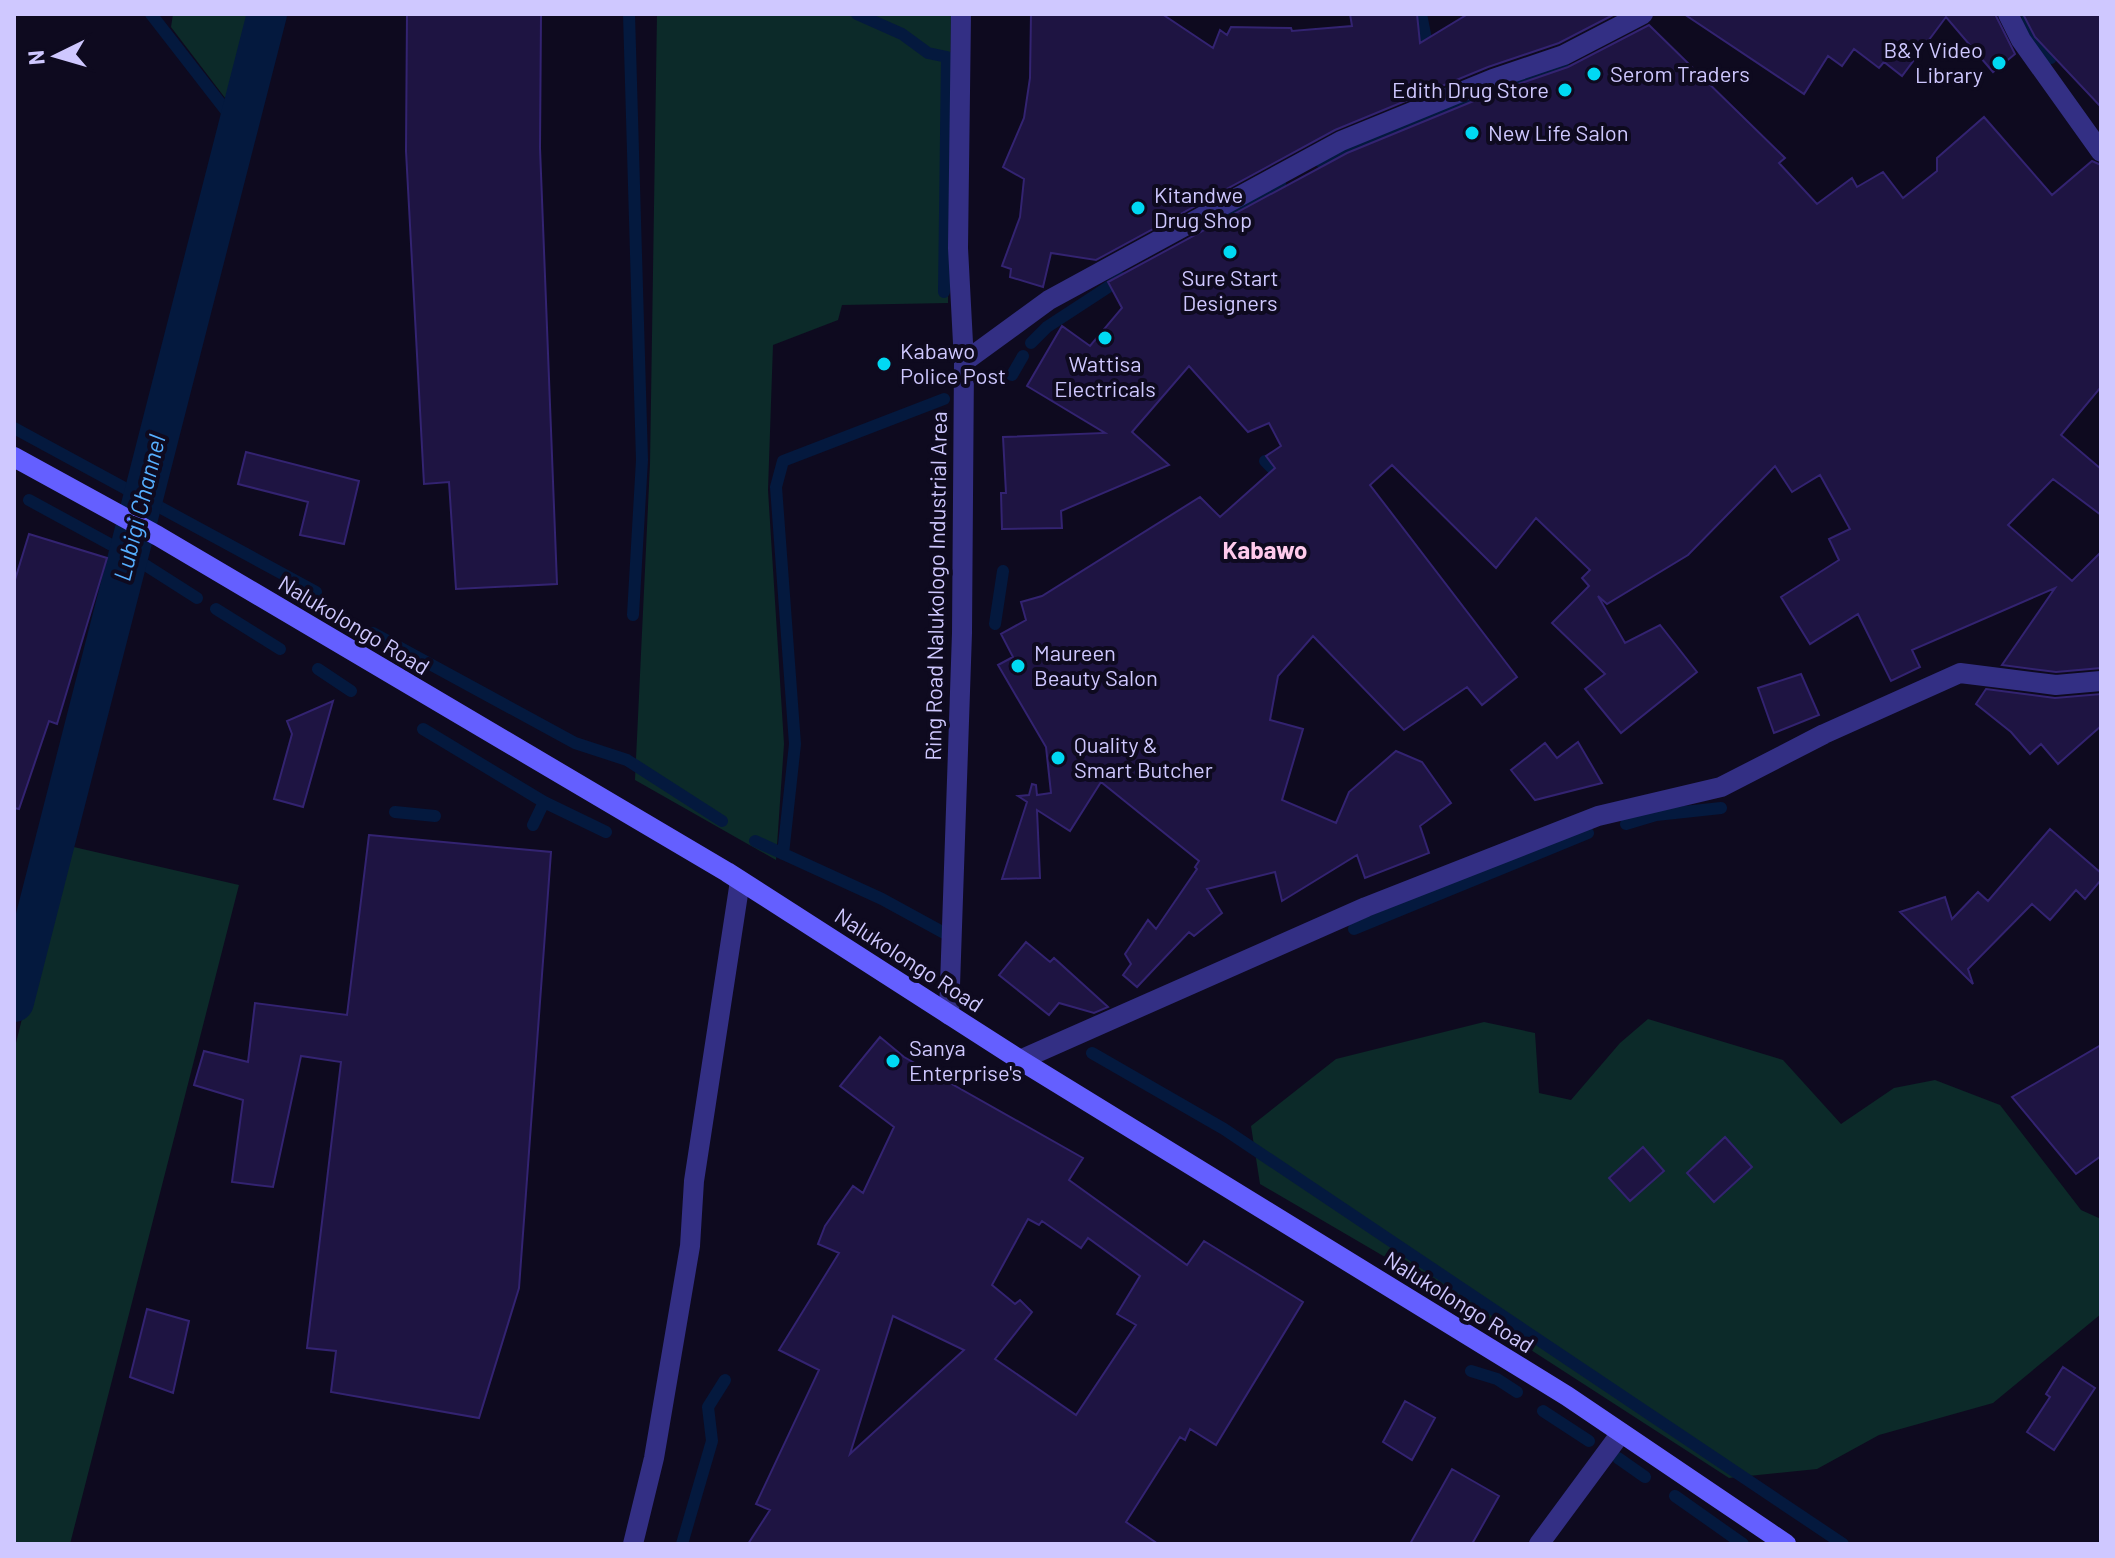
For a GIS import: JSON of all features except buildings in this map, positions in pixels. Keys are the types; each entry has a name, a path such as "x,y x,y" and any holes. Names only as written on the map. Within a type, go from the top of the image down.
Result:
{"street":[{"name":"Ring Road Nalukologo Industrial Area","path":"949,1015 962,633 964,362 958,248 961,14"},
{"path":"964,362 1049,300 1327,148 1479,85 1564,55 1643,14"},
{"path":"2008,14 2021,40 2101,152"},
{"name":"Nalukolongo Road","path":"14,457 158,536 740,881 1020,1060 1567,1396 1786,1544"},
{"path":"1020,1060 1409,890 1598,816 1721,787 1824,734 1960,673 2056,685 2101,681"},
{"path":"633,1544 654,1458 687,1261 694,1181 740,881"},
{"path":"1539,1544 1621,1433"}],"green space":[{"path":"173,14 257,14 232,107 171,27"},
{"path":"657,14 951,14 948,303 842,305 838,320 773,345 768,490 784,744 776,860 635,780 650,464"},
{"path":"65,845 239,885 70,1544 14,1544 14,1051"},
{"path":"1648,1019 1783,1060 1841,1124 1894,1088 1935,1080 2000,1105 2081,1210 2101,1219 2101,1314 1993,1403 1879,1435 1817,1469 1729,1478 1409,1271 1260,1184 1251,1126 1336,1059 1484,1022 1535,1033 1539,1093 1571,1100 1620,1043"}],"waterway":[{"path":"151,14 238,126"},
{"name":"Lubigi Channel","path":"14,1002 267,14"},
{"path":"629,14 642,460 633,615"},
{"path":"857,14 902,34 928,53 947,57 944,292"},
{"path":"1421,14 1429,54"},
{"path":"2027,14 2029,26 2051,58"},
{"path":"1321,162 1493,90 1565,69"},
{"path":"1200,233 1280,184"},
{"path":"1031,343 1047,327 1122,278"},
{"path":"1012,375 1023,356"},
{"path":"783,854 795,744 776,487 783,461 944,399"},
{"path":"14,428 316,592"},
{"path":"1265,461 1282,478"},
{"path":"29,500 128,554 197,598"},
{"path":"995,624 1003,571"},
{"path":"216,609 280,649"},
{"path":"373,633 575,743 627,760 722,821"},
{"path":"318,669 351,691"},
{"path":"423,729 544,802 533,825"},
{"path":"544,802 606,832"},
{"path":"1626,824 1656,815 1721,808"},
{"path":"395,812 435,816"},
{"path":"1354,929 1588,833"},
{"path":"755,841 882,899 946,934"},
{"path":"1092,1053 1224,1129 1843,1544"},
{"path":"1471,1371 1497,1379 1517,1392"},
{"path":"682,1544 712,1441 708,1407 725,1380"},
{"path":"1543,1411 1589,1441"},
{"path":"1618,1458 1645,1477"},
{"path":"1675,1496 1743,1544"}],"place":[{"name":"B&Y Video Library","path":"1999,63"},
{"name":"Serom Traders","path":"1594,74"},
{"name":"Edith Drug Store","path":"1565,90"},
{"name":"New Life Salon","path":"1472,133"},
{"name":"Kitandwe Drug Shop","path":"1138,208"},
{"name":"Sure Start Designers","path":"1230,252"},
{"name":"Wattisa Electricals","path":"1105,338"},
{"name":"Kabawo Police Post","path":"884,364"},
{"name":"Maureen Beauty Salon","path":"1018,666"},
{"name":"Quality & Smart Butcher","path":"1058,758"},
{"name":"Sanya Enterprise's","path":"893,1061"}],"district":[{"name":"Kabawo","path":"1265,551"}]}
